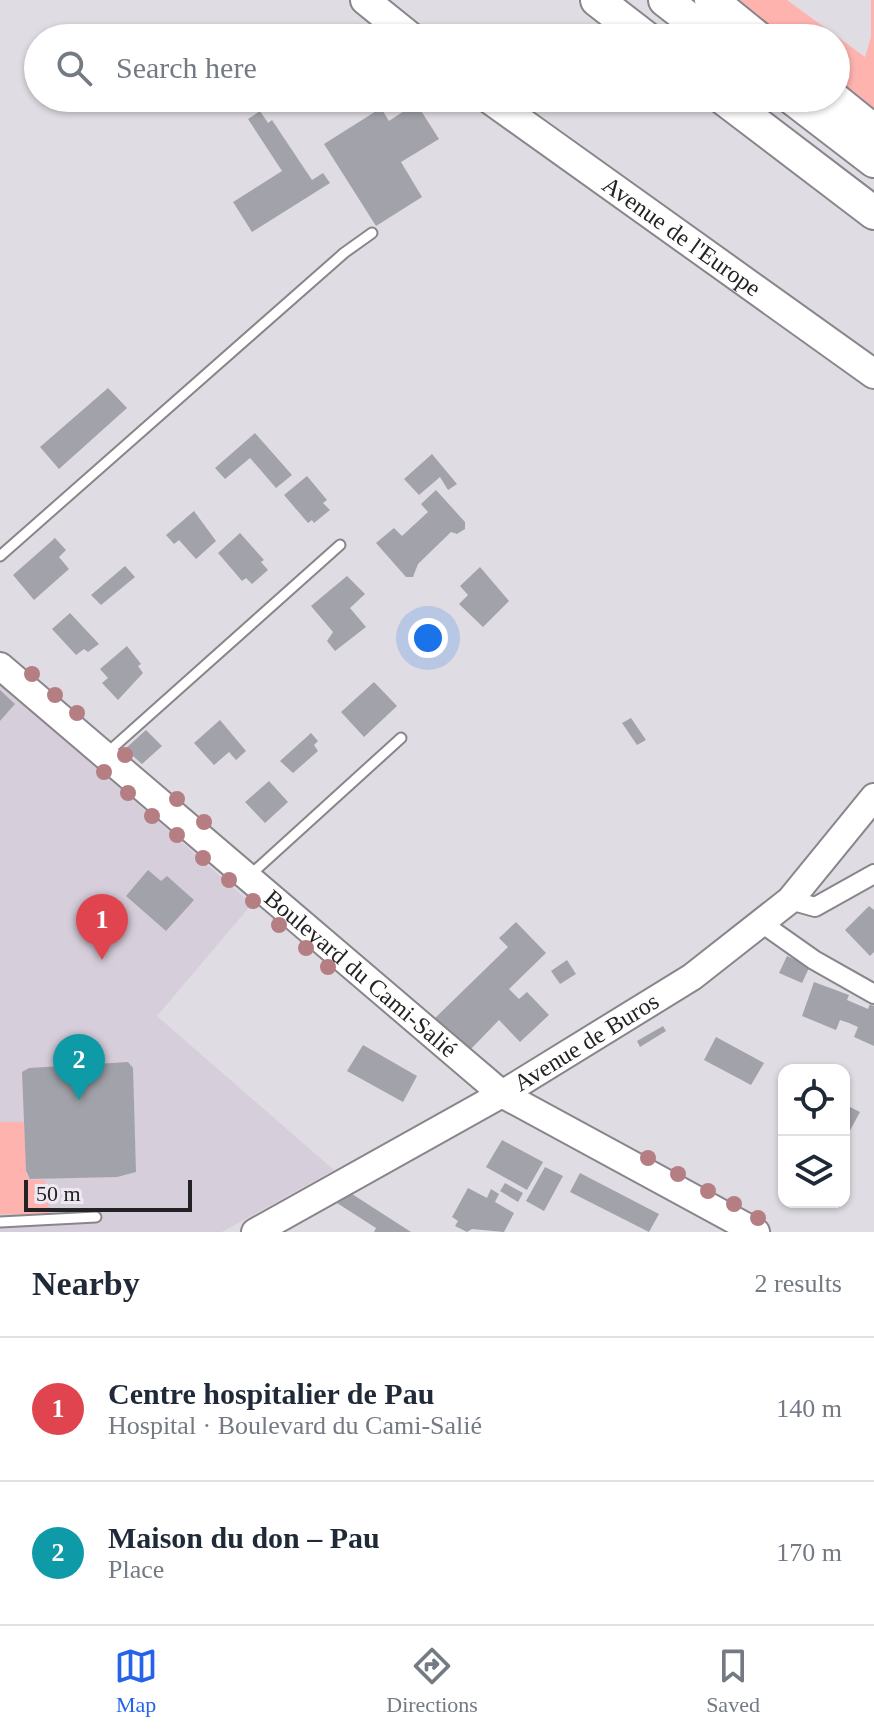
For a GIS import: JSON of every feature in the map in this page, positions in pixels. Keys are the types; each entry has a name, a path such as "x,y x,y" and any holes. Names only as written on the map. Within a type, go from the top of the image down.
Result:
{"highway":[{"path":"597,0 628,24"},
{"path":"665,0 696,24"},
{"path":"711,0 741,24"},
{"path":"741,112 874,213"},
{"path":"810,112 874,161"},
{"path":"850,112 874,131"}],"main road":[{"path":"365,0 395,24"},
{"name":"Avenue de l'Europe","path":"508,112 874,374"}],"street":[{"name":"Boulevard du Cami-Salié","path":"0,666 502,1094 756,1232"},
{"name":"Avenue de Buros","path":"255,1232 502,1094 692,977 790,900 874,797"},
{"path":"790,900 815,907 874,874"},
{"path":"763,924 814,960 874,994"}],"lane":[{"path":"0,556 344,253 372,233"},
{"path":"105,754 340,545"},
{"path":"246,878 401,738"},
{"path":"0,1222 96,1217"}],"shaded area":[{"path":"734,0 787,0 820,24 764,24"},
{"path":"871,0 874,0 874,114 850,94 850,46 865,57 871,37"},
{"path":"0,682 252,904 157,1016 334,1170 222,1232 0,1232"},
{"path":"0,1122 24,1122 26,1174 30,1180 45,1180 50,1216 0,1214"}],"building":[{"path":"261,112 268,123 272,120 312,180 323,173 330,183 252,232 233,202 282,171 248,119"},
{"path":"375,112 383,112 389,121 402,112 422,112 439,139 401,162 422,197 376,226 324,144"},
{"path":"108,388 127,408 59,469 40,447"},
{"path":"255,433 292,475 276,488 250,458 225,479 215,468"},
{"path":"432,454 457,484 448,490 440,477 419,495 404,479"},
{"path":"307,476 327,500 323,503 330,510 314,523 312,520 308,523 284,495"},
{"path":"436,490 465,522 465,529 457,534 451,532 418,564 413,577 406,577 376,543 394,528 402,536 428,512 421,504"},
{"path":"194,511 216,541 196,559 179,540 174,544 166,535"},
{"path":"240,533 264,560 261,562 268,570 252,584 246,578 242,581 218,553"},
{"path":"55,538 66,550 59,557 69,569 34,600 13,575"},
{"path":"125,566 135,577 101,605 91,595"},
{"path":"480,567 509,601 483,627 459,604 468,595 460,586"},
{"path":"347,576 365,594 350,608 366,627 335,651 327,641 333,632 311,606"},
{"path":"70,613 99,644 88,652 84,649 76,655 52,629"},
{"path":"127,646 141,664 138,666 143,673 118,700 102,683 108,678 100,669"},
{"path":"374,682 397,706 364,737 341,712"},
{"path":"0,690 15,704 0,721"},
{"path":"631,718 646,740 637,745 622,723"},
{"path":"220,720 246,751 236,760 229,752 214,765 194,743"},
{"path":"146,730 162,746 142,764 125,749"},
{"path":"311,733 318,741 314,745 318,751 293,773 280,761"},
{"path":"269,781 288,802 265,823 245,802"},
{"path":"148,870 161,881 167,876 194,900 166,931 126,896"},
{"path":"869,906 874,910 874,952 870,956 845,930"},
{"path":"516,922 546,953 509,989 519,999 527,992 549,1015 520,1042 499,1020 470,1050 434,1019 508,947 499,938"},
{"path":"787,956 810,966 802,983 779,973"},
{"path":"567,960 576,974 560,984 551,971"},
{"path":"814,982 849,995 847,1000 868,1009 870,1004 874,1006 874,1046 854,1037 858,1027 849,1023 840,1020 836,1030 802,1016"},
{"path":"663,1026 666,1031 640,1047 637,1041"},
{"path":"716,1037 764,1063 751,1085 704,1060"},
{"path":"363,1045 417,1076 403,1102 347,1071"},
{"path":"128,1062 133,1068 136,1172 117,1177 30,1179 26,1171 22,1072 29,1068"},
{"path":"850,1107 860,1112 850,1130"},
{"path":"502,1140 543,1162 527,1190 486,1167"},
{"path":"545,1167 563,1176 544,1211 526,1201"},
{"path":"580,1173 659,1214 649,1232 570,1192"},
{"path":"505,1183 523,1193 518,1202 500,1191"},
{"path":"468,1188 487,1198 491,1189 499,1194 495,1202 514,1213 504,1232 472,1229 467,1232 455,1226 458,1221 452,1217"},
{"path":"352,1194 411,1232 374,1232 376,1228 337,1203"}],"place":[{"name":"Centre hospitalier de Pau","path":"102,960"},
{"name":"Maison du don – Pau","path":"79,1100"}]}
